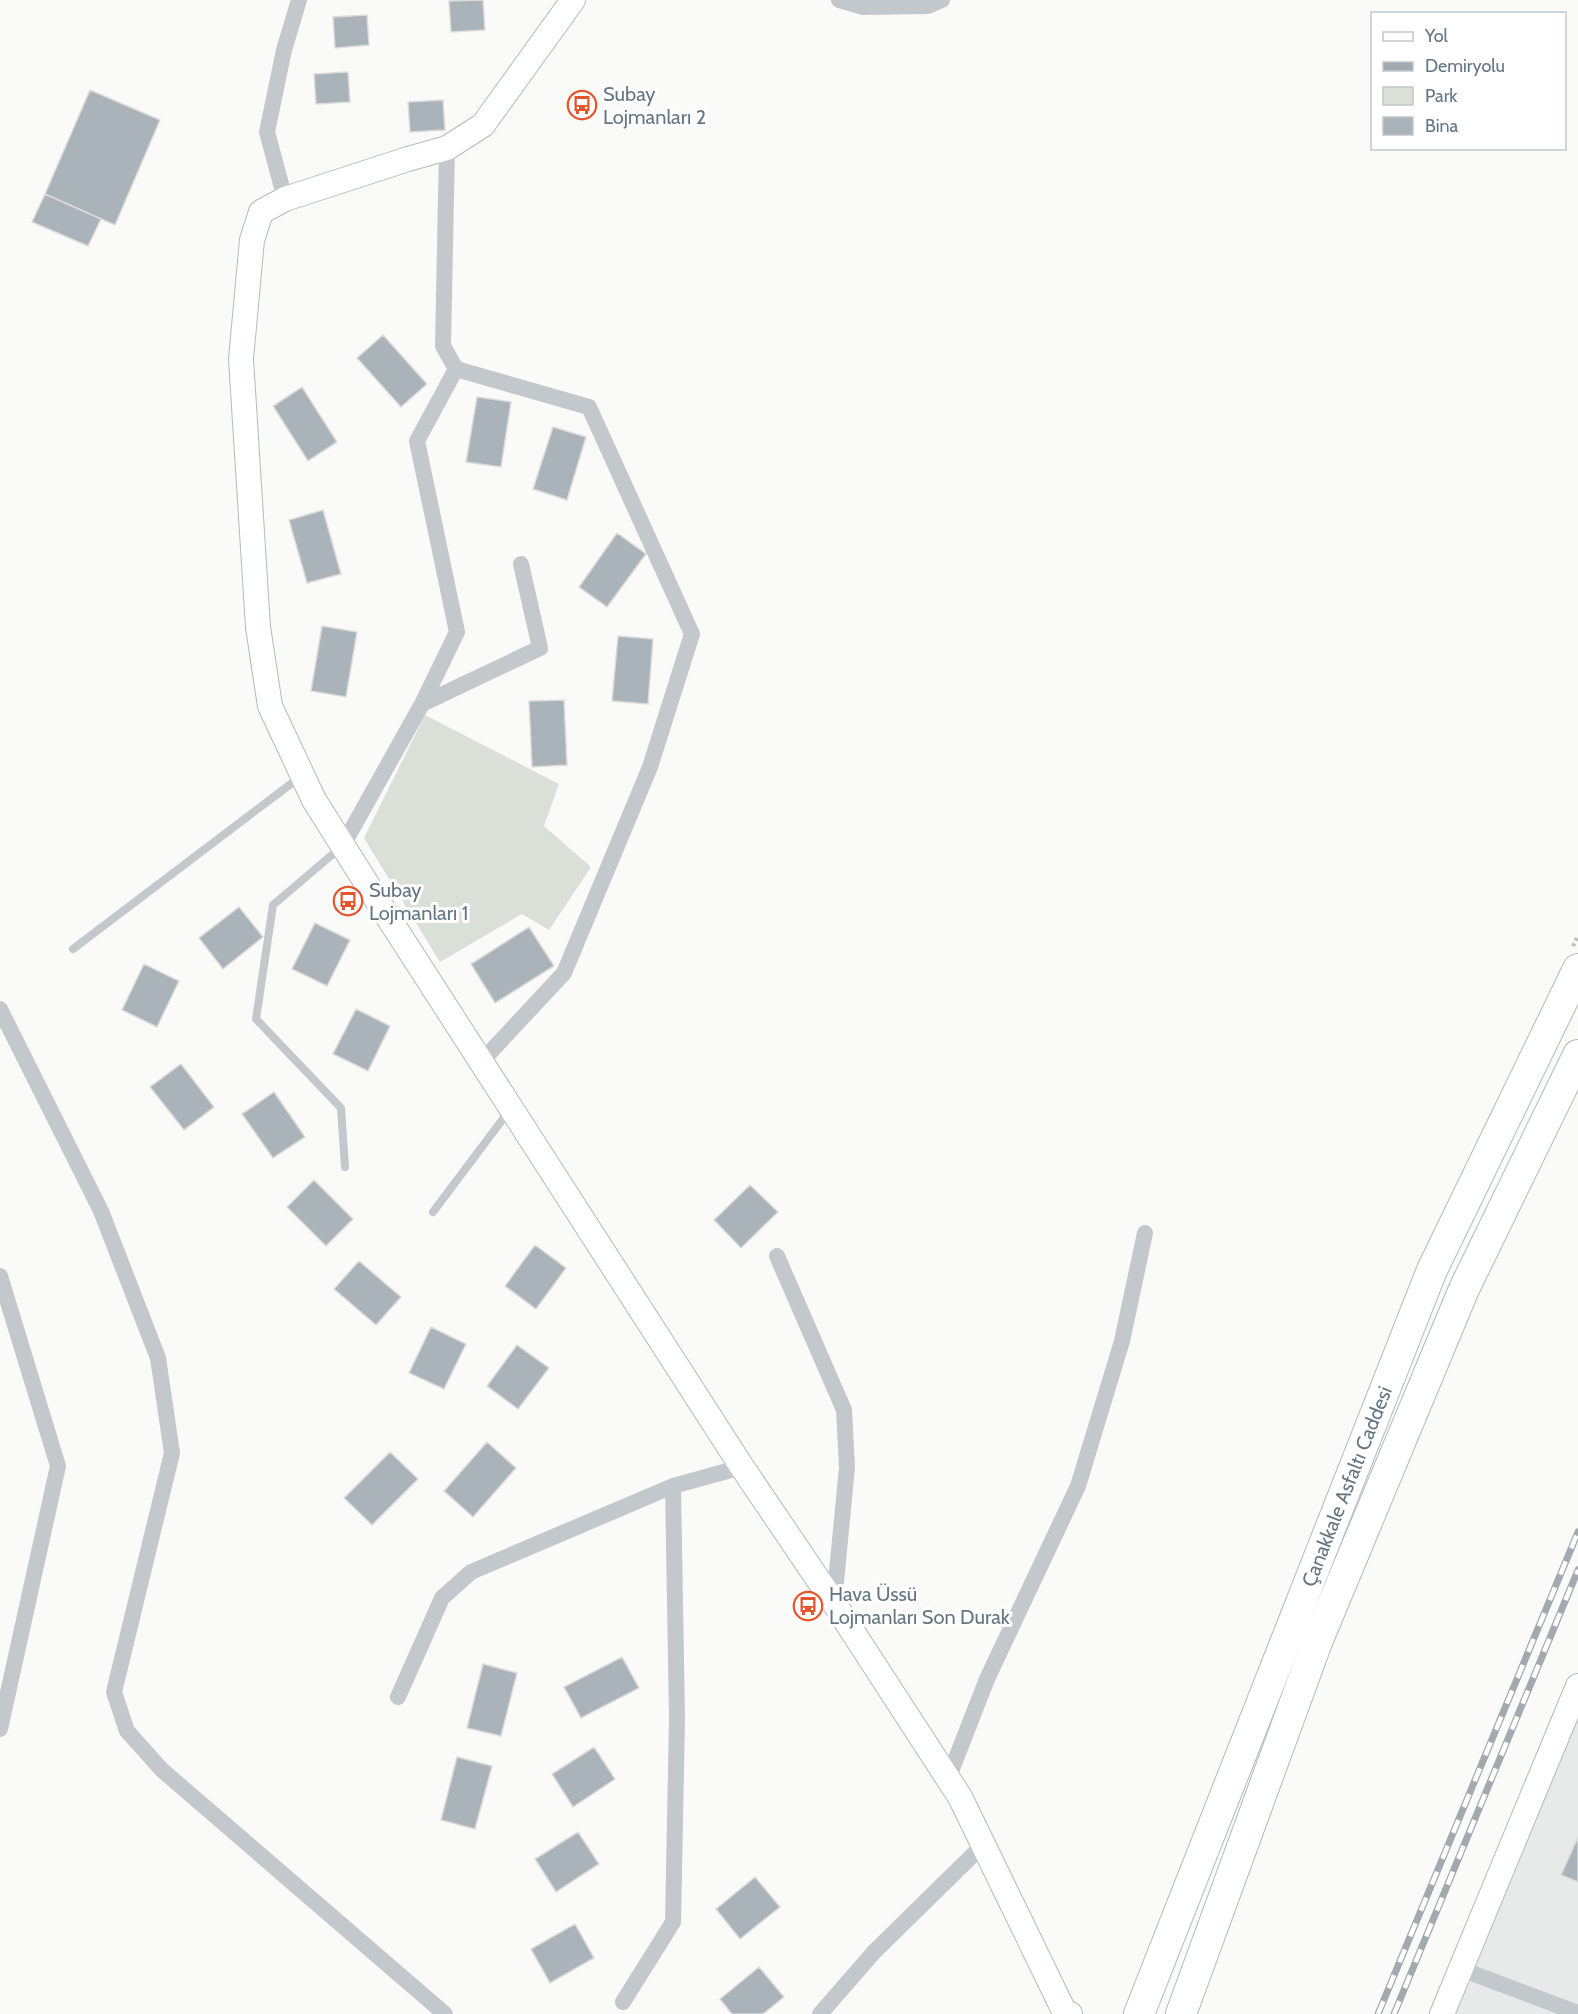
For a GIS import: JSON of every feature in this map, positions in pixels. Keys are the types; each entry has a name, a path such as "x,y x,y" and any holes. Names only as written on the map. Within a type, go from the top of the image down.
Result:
{"highway":[{"name":"Çanakkale Asfaltı Caddesi","path":"1139,2014 1432,1270 1578,969"},
{"name":"Çanakkale Asfaltı Caddesi","path":"1180,2014 1317,1642 1464,1289 1578,1055"}],"street":[{"path":"285,199 267,132 285,50 299,0"},
{"path":"573,0 483,124 447,148 285,199 261,212 252,240 241,359 258,627 270,706 314,800 742,1467 834,1603 960,1797 1064,2011 1070,2014"},
{"path":"839,0 863,7 928,6 942,0"},
{"path":"447,148 443,346 456,369 589,407 692,634 650,767 564,973 481,1062"},
{"path":"343,845 422,704 457,632 417,441 456,369"},
{"path":"422,704 540,648 521,564"},
{"path":"0,1008 101,1210 158,1358 172,1453 114,1692 127,1731 162,1770 445,2014"},
{"path":"948,1779 987,1678 1078,1486 1122,1341 1145,1233"},
{"path":"777,1256 844,1410 847,1467 834,1603"},
{"path":"0,1276 58,1466 0,1729"},
{"path":"398,1696 442,1598 471,1572 673,1486 742,1467"},
{"path":"623,2002 673,1922 677,1719 673,1486"},
{"path":"1442,2014 1578,1686"},
{"path":"820,2014 874,1952 983,1845"},
{"path":"1461,1969 1578,2013"}],"lane":[{"path":"73,949 302,775"},
{"path":"343,845 273,905 256,1019 341,1108 345,1167"},
{"path":"434,1212 511,1108"}],"shaded area":[{"path":"1578,1689 1578,2014 1444,2014"}],"green space":[{"path":"425,715 559,784 544,826 591,867 549,930 522,914 440,962 364,838"}],"building":[{"path":"483,0 485,30 451,32 449,1"},
{"path":"367,15 369,45 335,48 333,17"},
{"path":"348,72 350,102 316,104 314,74"},
{"path":"90,90 160,120 115,225 45,194"},
{"path":"443,100 445,130 410,132 408,102"},
{"path":"45,194 101,219 88,246 32,222"},
{"path":"383,335 427,384 401,407 357,358"},
{"path":"302,387 337,442 308,461 273,406"},
{"path":"477,397 511,402 501,467 466,462"},
{"path":"553,427 586,437 567,500 533,489"},
{"path":"323,510 341,574 307,583 289,520"},
{"path":"617,533 646,554 607,607 579,587"},
{"path":"322,626 357,632 346,697 311,691"},
{"path":"618,636 653,639 648,704 612,701"},
{"path":"564,700 567,765 532,767 529,701"},
{"path":"239,907 263,937 223,969 199,938"},
{"path":"315,923 350,940 327,986 292,969"},
{"path":"529,927 554,966 495,1003 471,964"},
{"path":"144,964 179,981 157,1027 122,1010"},
{"path":"356,1009 390,1026 368,1071 333,1054"},
{"path":"181,1064 214,1107 184,1130 150,1087"},
{"path":"274,1092 305,1137 273,1158 242,1114"},
{"path":"314,1180 353,1219 326,1246 287,1207"},
{"path":"750,1185 778,1212 741,1248 714,1220"},
{"path":"535,1245 566,1268 536,1309 505,1286"},
{"path":"359,1261 401,1297 376,1325 334,1289"},
{"path":"431,1327 466,1344 444,1389 409,1373"},
{"path":"517,1345 549,1368 518,1409 487,1386"},
{"path":"487,1442 516,1468 473,1517 444,1491"},
{"path":"390,1452 418,1479 372,1525 344,1498"},
{"path":"622,1657 639,1688 581,1718 564,1687"},
{"path":"483,1664 517,1673 501,1736 467,1728"},
{"path":"594,1747 615,1779 573,1807 552,1774"},
{"path":"457,1757 492,1766 475,1829 441,1820"},
{"path":"578,1832 599,1864 556,1892 535,1859"},
{"path":"1578,1837 1578,1882 1561,1875"},
{"path":"755,1877 780,1907 740,1939 716,1909"},
{"path":"575,1924 594,1958 550,1983 531,1949"},
{"path":"759,1967 784,1997 763,2014 732,2014 720,1999"}],"railway":[{"path":"1378,2014 1578,1532"},
{"path":"1394,2014 1578,1570"}],"place":[{"name":"Subay Lojmanları 2","path":"582,105"},
{"name":"Subay Lojmanları 1","path":"348,901"},
{"name":"Hava Üssü Lojmanları Son Durak","path":"808,1606"}]}
